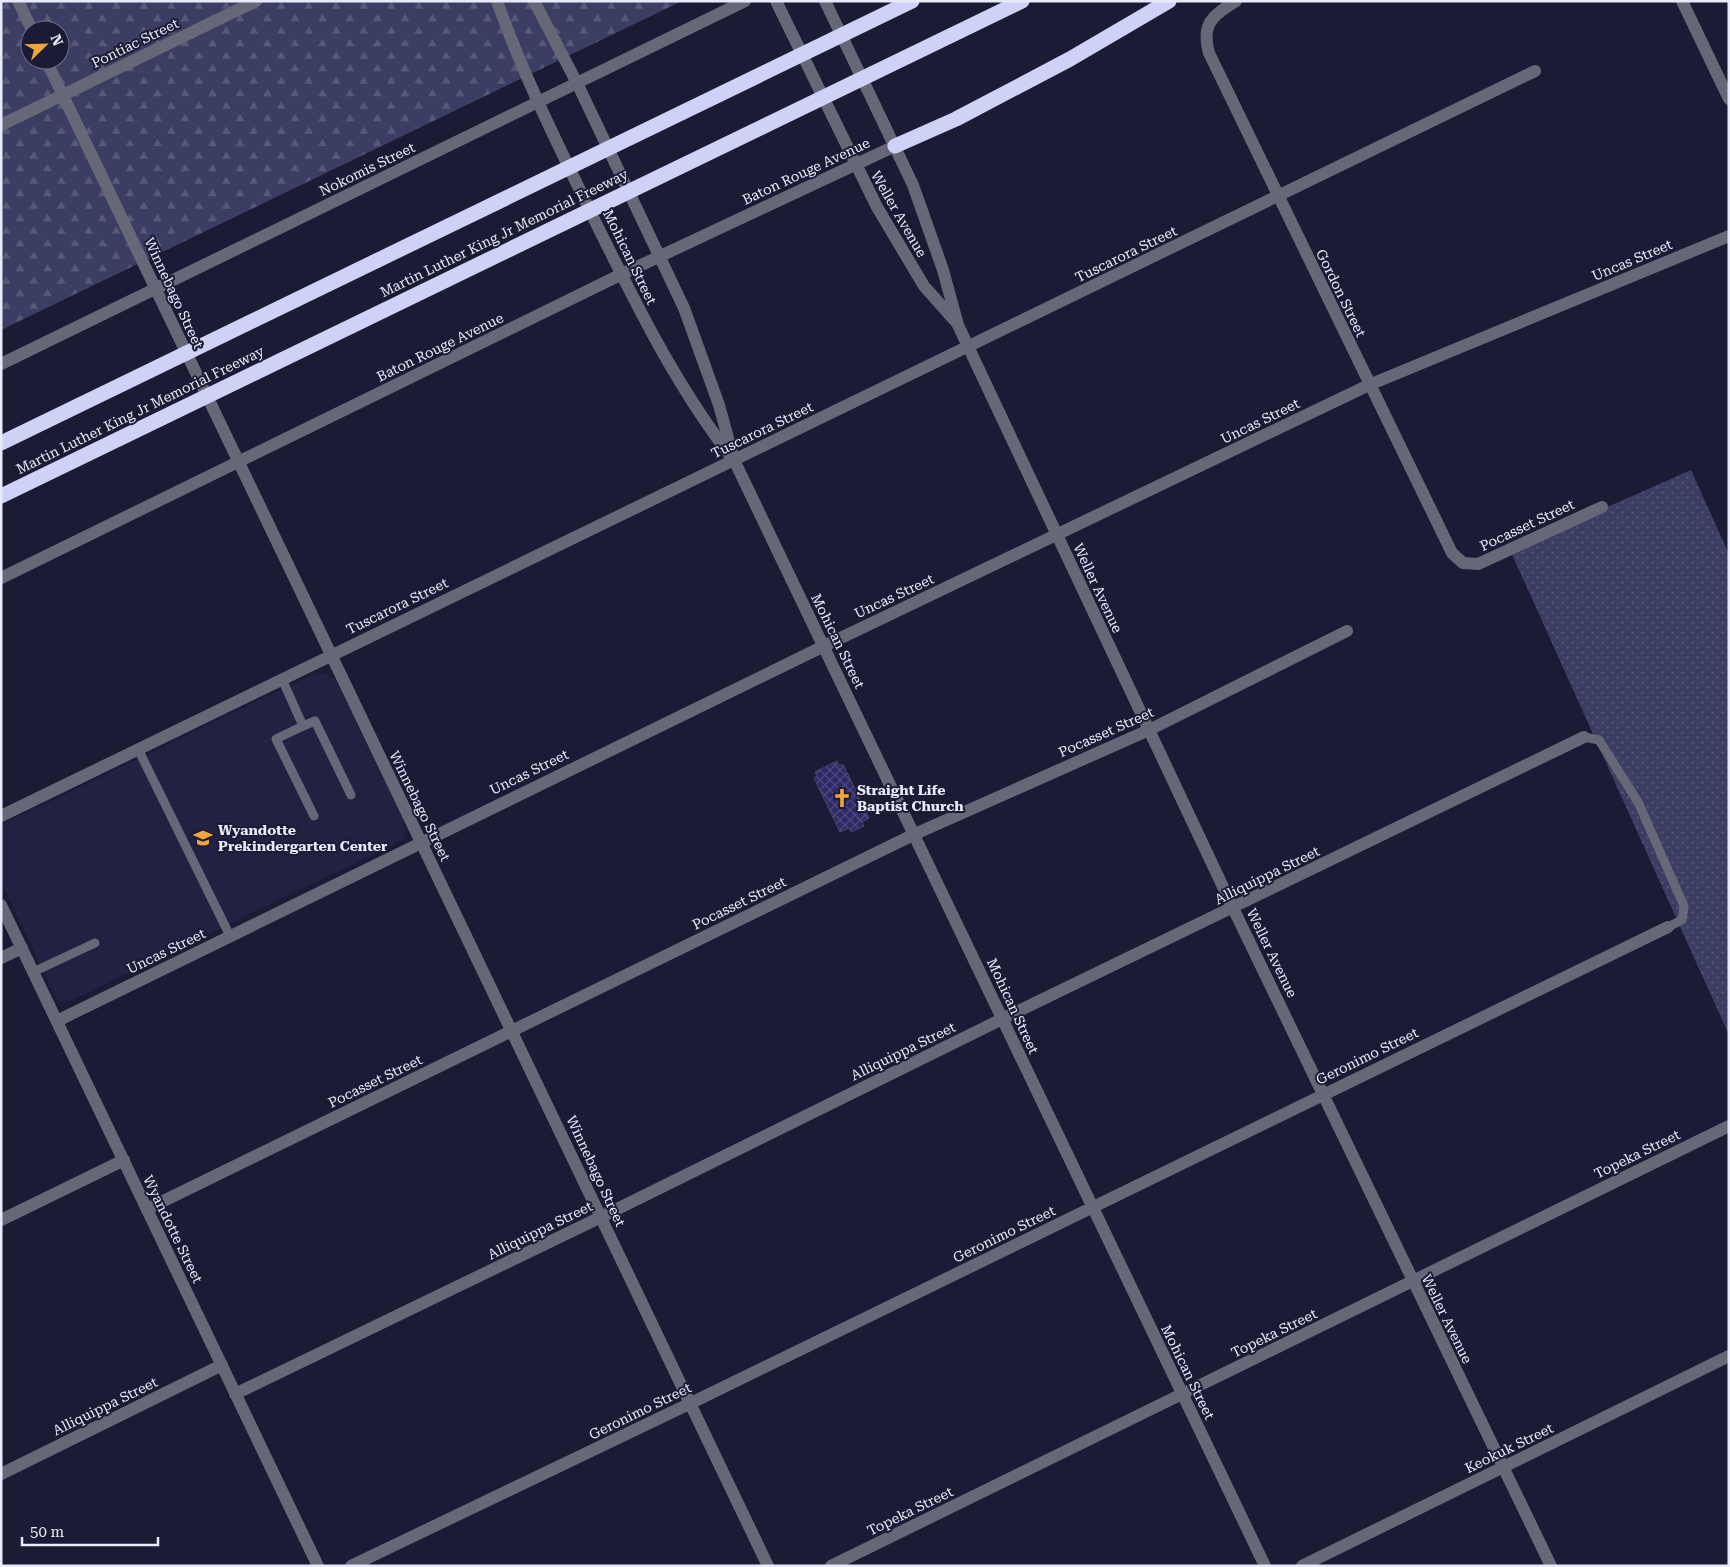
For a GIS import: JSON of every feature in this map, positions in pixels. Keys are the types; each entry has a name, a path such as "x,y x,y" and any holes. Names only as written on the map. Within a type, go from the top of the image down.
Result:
{"highway":[{"path":"1,443 912,1"},
{"name":"Martin Luther King Jr Memorial Freeway","path":"1,496 1022,1"},
{"path":"895,146 956,119 1070,59 1169,1"}],"street":[{"path":"18,1 27,20"},
{"name":"Pontiac Street","path":"1,125 256,1"},
{"name":"Mohican Street","path":"497,1 538,103 645,320 700,415 734,460"},
{"name":"Mohican Street","path":"534,1 577,83 661,256 696,336 719,405 734,460 1265,1566"},
{"name":"Nokomis Street","path":"1,364 745,1"},
{"name":"Weller Avenue","path":"776,1 854,165 924,286 958,325"},
{"name":"Weller Avenue","path":"825,1 913,185 943,270 958,325 1233,908 1550,1566"},
{"name":"Gordon Street","path":"1236,1 1218,12 1206,30 1209,53 1446,546 1463,562"},
{"path":"1682,1 1729,99"},
{"name":"Winnebago Street","path":"51,70 768,1566"},
{"name":"Tuscarora Street","path":"1,816 331,654 969,347 1535,71"},
{"name":"Baton Rouge Avenue","path":"1,578 622,274 895,146"},
{"name":"Uncas Street","path":"57,1021 824,646 1369,385 1729,236"},
{"name":"Pocasset Street","path":"1463,562 1478,564 1602,507"},
{"name":"Pocasset Street","path":"147,1209 915,834 1149,730 1347,631"},
{"name":"Alliquippa Street","path":"236,1394 601,1217 1002,1018 1584,738"},
{"name":"Wyandotte Street","path":"1,905 318,1566"},
{"name":"Geronimo Street","path":"351,1566 691,1404 1668,927"},
{"path":"1,958 22,948"},
{"name":"Topeka Street","path":"831,1566 1729,1126"},
{"path":"1,1220 124,1160"},
{"name":"Keokuk Street","path":"1302,1566 1729,1356"},
{"name":"Alliquippa Street","path":"1,1474 222,1365"}],"lane":[{"path":"282,679 303,726"},
{"path":"314,816 276,739 315,721 351,795"},
{"path":"1584,738 1599,740 1638,802 1684,906 1682,920 1668,927"},
{"path":"138,749 230,936"},
{"path":"33,972 95,943"}],"shaded area":[{"name":"Wyandotte Prekindergarten Center","path":"317,672 327,674 336,680 403,819 406,833 403,840 75,999 64,1002 58,1001 1,882 1,825"}],"green space":[{"path":"1,1 682,1 1,330"},
{"path":"1691,470 1729,554 1729,1035 1510,550"}],"building":[{"name":"Straight Life Baptist Church","path":"837,761 839,766 843,764 869,818 862,822 864,826 851,832 849,828 840,832 814,778 817,776 815,772"}],"place":[{"name":"Straight Life Baptist Church","path":"842,798"},
{"name":"Wyandotte Prekindergarten Center","path":"203,838"}]}
